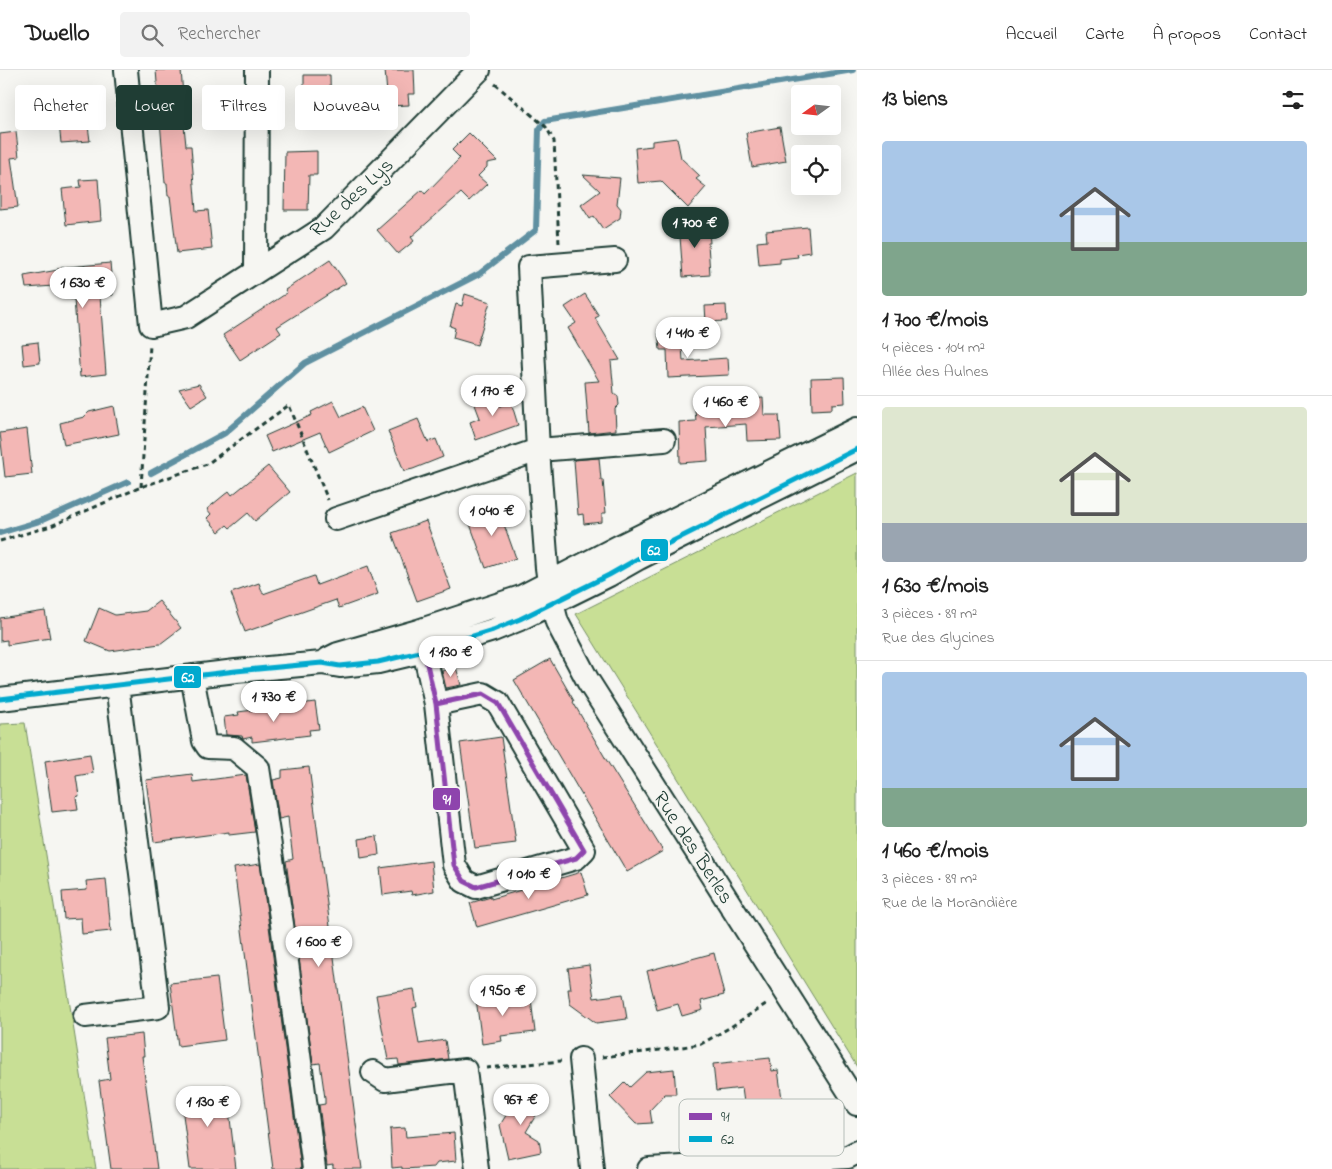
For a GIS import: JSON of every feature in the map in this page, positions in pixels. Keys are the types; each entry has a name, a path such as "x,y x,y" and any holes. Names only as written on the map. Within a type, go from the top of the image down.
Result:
{"street":[{"path":"126,70 151,325"},
{"path":"256,271 257,70"},
{"name":"Rue des Lys","path":"151,325 186,316 324,228 479,71"},
{"path":"560,265 615,260"},
{"name":"Rue des Berles","path":"560,265 529,267 538,450 551,593 557,622 588,681 857,1104"},
{"path":"0,699 322,662 340,666 378,662 424,651 492,630 520,619 551,593 857,429"},
{"path":"336,520 538,450 664,440"},
{"path":"322,662 338,654 487,610 521,597 551,593 608,575 648,553 857,449"},
{"path":"424,651 436,704 454,866 464,881 476,887 576,858 584,850 498,703 483,694 436,704"},
{"path":"192,676 204,741 208,747 234,748 258,768 282,924 314,1169"},
{"path":"85,1016 158,1007 117,686"},
{"path":"581,1059 592,1169"},
{"path":"373,1072 385,1080 465,1070 477,1169"},
{"path":"649,1169 848,1157 857,1152"}],"path":[{"path":"479,71 546,127 554,141 560,265"},
{"path":"141,487 151,325"},
{"path":"0,541 51,526 141,487 207,464 289,405 336,520"},
{"path":"465,1070 581,1059 701,1044 786,991"}],"green space":[{"path":"857,473 857,1067 576,614"},
{"path":"25,723 96,1169 0,1169 0,724"}],"building":[{"path":"156,70 181,70 182,85 157,85"},
{"path":"385,70 414,70 415,94 408,94 409,105 398,106 398,85 386,85"},
{"path":"304,75 330,75 330,85 304,85"},
{"path":"780,127 786,161 752,167 746,133"},
{"path":"60,130 89,130 90,141 61,143"},
{"path":"161,130 184,130 186,146 191,146 196,211 208,210 212,249 177,253 170,196 168,196 167,183 165,183"},
{"path":"16,132 19,157 11,158 18,207 0,209 0,134"},
{"path":"469,133 497,161 487,163 487,167 478,176 487,184 469,201 461,193 411,237 414,241 398,254 377,230 422,190 425,194 460,158 452,150"},
{"path":"677,138 681,158 700,176 696,179 706,187 688,208 661,181 638,183 635,148 652,146 652,141"},
{"path":"317,151 317,175 309,175 308,210 284,210 285,152"},
{"path":"583,175 620,178 617,204 621,209 620,218 603,229 594,216 590,219 581,205 600,191"},
{"path":"98,179 101,221 66,225 62,189 81,187 80,180"},
{"path":"708,221 710,275 683,277 679,223"},
{"path":"808,227 810,252 797,254 798,257 780,259 780,263 759,265 757,242 767,241 766,231"},
{"path":"330,260 346,283 277,327 281,333 240,360 223,335 287,293 285,290"},
{"path":"110,263 113,295 100,296 106,374 80,377 74,299 70,299 68,285 26,288 24,276 58,270 58,268"},
{"path":"465,294 490,302 477,345 453,338 455,328 450,326 456,304 462,306"},
{"path":"585,294 599,316 595,318 620,360 611,361 614,393 618,396 619,405 615,409 616,430 589,433 585,382 599,381 568,328 576,323 565,307"},
{"path":"726,305 727,321 706,322 705,306"},
{"path":"681,329 683,361 728,358 729,375 668,378 667,350 660,350 658,330"},
{"path":"38,342 40,363 24,365 22,344"},
{"path":"844,377 845,403 832,404 832,409 812,410 811,378"},
{"path":"199,384 207,396 191,406 179,389"},
{"path":"496,392 500,406 511,402 518,425 476,440 470,422 480,418 474,402"},
{"path":"763,398 764,415 779,415 781,440 747,441 746,424 706,427 708,461 680,463 679,422 696,421 695,410 745,405 745,399"},
{"path":"333,401 341,417 362,407 373,431 329,452 320,432 272,452 265,436 312,415 311,412"},
{"path":"114,406 119,434 64,445 60,423 84,417 89,412"},
{"path":"418,419 428,442 436,439 443,457 404,471 388,431"},
{"path":"27,429 32,474 5,477 0,433"},
{"path":"599,458 606,513 602,513 602,522 584,524 583,514 578,515 574,460"},
{"path":"268,466 290,492 255,521 248,513 230,528 227,525 219,532 207,518 211,514 207,509 229,491 232,495"},
{"path":"497,505 516,558 486,568 467,516"},
{"path":"426,521 451,589 417,601 392,533"},
{"path":"368,566 378,594 339,608 336,600 245,632 231,593 259,583 263,594 314,576 317,585"},
{"path":"159,601 181,628 160,644 110,651 86,641 99,608 115,615 146,611"},
{"path":"45,611 50,638 7,645 7,640 0,641 0,618"},
{"path":"550,659 607,761 663,851 627,872 514,680"},
{"path":"456,667 461,685 446,688 442,671"},
{"path":"315,702 319,729 309,730 310,735 252,742 252,737 243,739 242,736 226,735 224,717 239,715 238,712"},
{"path":"501,737 516,843 475,848 460,743"},
{"path":"90,754 93,773 76,776 79,796 76,797 78,809 52,812 45,761"},
{"path":"309,767 362,1169 333,1169 333,1165 327,1166 319,1105 325,1104 325,1098 320,1063 313,1064 286,861 293,859 288,817 279,819 273,780 282,778 282,770"},
{"path":"192,774 193,782 246,775 255,832 229,835 229,832 154,842 146,780"},
{"path":"377,836 379,855 361,858 359,839"},
{"path":"431,861 434,891 412,895 411,891 383,895 380,868"},
{"path":"260,864 301,1169 273,1169 234,868"},
{"path":"581,872 588,895 477,927 470,903 491,897 491,899"},
{"path":"106,879 111,931 82,934 81,918 64,919 62,892 87,890 86,881"},
{"path":"714,953 724,995 701,1001 703,1010 682,1016 678,1004 657,1010 647,971"},
{"path":"589,965 594,998 623,994 627,1019 596,1023 570,1004 568,989 571,989 568,968"},
{"path":"217,978 225,1040 178,1046 170,983"},
{"path":"414,989 417,1007 413,1008 419,1044 445,1040 448,1059 399,1065 398,1059 388,1060 376,995"},
{"path":"498,989 500,1003 531,999 535,1032 501,1036 502,1041 482,1044 475,991"},
{"path":"142,1034 144,1056 142,1056 157,1169 111,1169 99,1081 110,1079 105,1038"},
{"path":"770,1058 772,1071 778,1070 782,1099 743,1099 742,1088 716,1091 713,1064"},
{"path":"674,1069 676,1094 665,1094 650,1110 652,1123 636,1124 610,1097 625,1082 630,1087 646,1072"},
{"path":"226,1085 236,1169 190,1169 180,1091"},
{"path":"523,1088 541,1099 535,1108 539,1110 526,1132 539,1140 541,1152 508,1159 500,1125"},
{"path":"405,1128 406,1137 454,1133 456,1161 437,1163 434,1167 392,1168 390,1129"}],"waterway":[{"path":"151,473 225,433 305,363 479,274 536,230 539,130 545,121 853,70"},
{"path":"0,533 40,521 128,482"}],"transit line":[{"name":"62","path":"0,699 236,671 322,663 340,666 378,662 424,651 493,630 520,619 857,449"},
{"name":"91","path":"424,651 436,704 454,865 464,881 476,887 576,858 584,850 498,703 483,694 436,704"}]}
